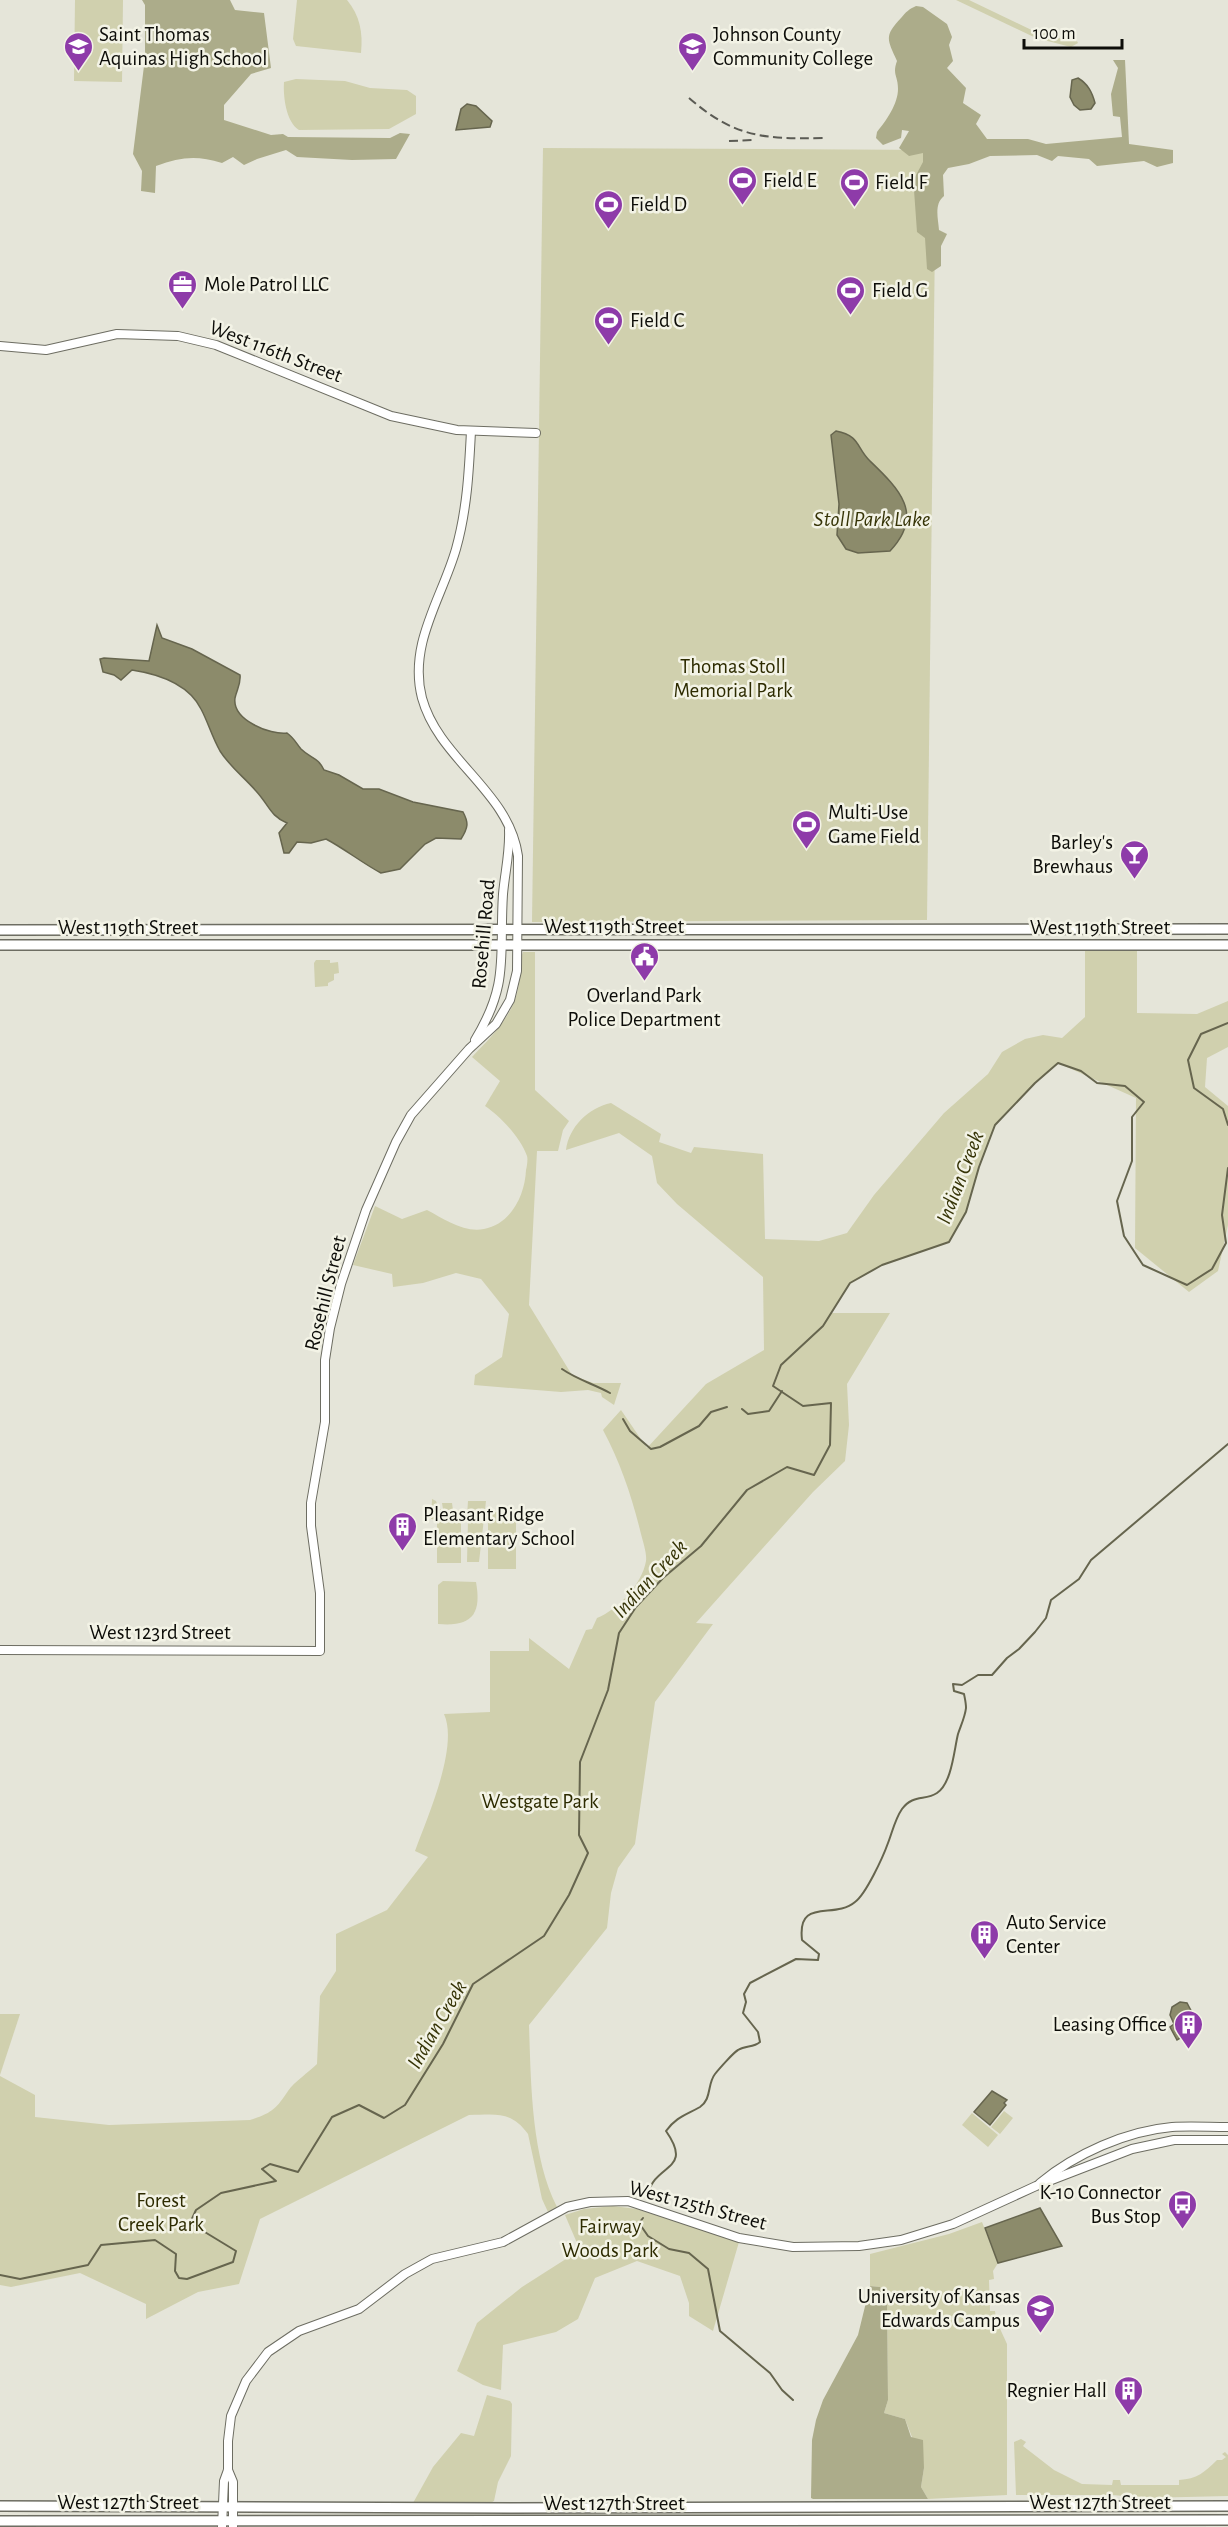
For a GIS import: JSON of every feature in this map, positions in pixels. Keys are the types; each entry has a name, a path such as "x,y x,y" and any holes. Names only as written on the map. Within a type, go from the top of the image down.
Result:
{"main road":[{"name":"West 119th Street","path":"0,930 1228,929"},
{"name":"West 119th Street","path":"0,945 1228,945"},
{"name":"West 127th Street","path":"0,2506 222,2508 1228,2506"},
{"name":"West 127th Street","path":"0,2521 233,2524 1228,2520"}],"street":[{"name":"West 116th Street","path":"0,346 46,350 117,334 178,336 216,345 391,416 471,431 536,433"},
{"name":"Rosehill Road","path":"469,1048 496,1024 504,1013 515,986 518,944 518,856 516,842 496,802 438,734 423,701 419,665 423,638 456,550 464,520 471,431"},
{"name":"Rosehill Road","path":"469,1048 496,998 501,973 509,827"},
{"name":"Rosehill Street","path":"320,1650 320,1593 311,1526 311,1503 325,1422 326,1360 330,1328 341,1284 366,1210 396,1142 411,1115 469,1048"},
{"name":"West 123rd Street","path":"0,1650 320,1650"},
{"name":"West 125th Street","path":"1036,2186 1052,2173 1096,2149 1128,2137 1173,2127 1228,2127"},
{"name":"West 125th Street","path":"228,2470 229,2428 237,2398 257,2363 279,2342 299,2331 359,2309 405,2274 432,2259 503,2242 567,2207 590,2202 636,2203 739,2238 793,2247 843,2248 887,2243 931,2231 975,2215 1036,2186 1132,2149 1174,2140 1228,2140"},
{"path":"222,2524 224,2481 228,2470"},
{"path":"228,2470 233,2482 233,2524"}],"green space":[{"path":"75,0 123,0 122,82 74,81"},
{"path":"142,0 230,0 235,10 264,13 271,68 251,74 224,105 224,120 271,135 283,134 288,137 390,138 400,133 410,134 396,159 352,160 297,157 286,150 244,165 233,157 222,163 196,158 181,159 156,166 155,193 141,191 142,171 133,154 145,58 145,5"},
{"path":"297,0 347,0 360,25 361,53 296,46 293,39"},
{"path":"956,0 969,0 1042,35 1046,31 1065,41 1075,37 1078,43 1071,47 1036,38"},
{"path":"916,6 923,7 947,24 952,37 949,45 953,61 947,68 966,88 963,103 981,115 976,124 987,139 1028,139 1046,144 1122,137 1120,117 1113,116 1111,94 1118,68 1113,60 1125,60 1129,144 1173,150 1173,163 1157,167 1144,161 1097,166 1089,159 1058,156 1052,161 1037,155 990,156 969,164 948,168 943,175 944,196 937,212 939,230 947,234 941,246 941,266 932,272 927,269 925,238 917,232 914,190 907,179 915,177 923,162 923,153 909,156 899,148 909,131 902,130 901,138 883,145 876,138 877,132 894,106 897,95 898,84 895,69 897,61 889,42 890,34 904,14"},
{"path":"296,79 345,81 370,88 407,90 416,96 416,114 389,129 299,130 288,115 284,94 284,82"},
{"name":"Thomas Stoll Memorial Park","path":"543,148 936,150 927,920 532,922"},
{"name":"Westgate Park","path":"1085,950 1137,951 1137,1013 1197,1014 1228,1001 1228,1047 1207,1058 1205,1087 1228,1106 1228,1225 1218,1271 1189,1292 1135,1248 1136,1098 1058,1063 1035,1083 995,1125 979,1167 966,1212 949,1242 882,1265 850,1283 831,1313 890,1313 847,1384 849,1425 845,1461 813,1492 696,1623 713,1624 655,1702 635,1844 618,1868 611,1893 607,1928 529,2025 537,2142 548,2187 557,2207 548,2212 542,2199 528,2134 522,2126 509,2117 469,2115 260,2219 239,2284 198,2292 146,2319 146,2304 80,2273 11,2287 0,2285 0,2076 35,2095 35,2117 109,2125 250,2120 264,2115 277,2106 294,2084 317,2064 320,1996 336,1971 336,1934 387,1910 428,1857 415,1851 445,1763 448,1728 444,1714 490,1712 490,1651 529,1651 529,1638 569,1669 586,1630 592,1629 597,1618 613,1609 628,1595 644,1570 645,1548 634,1507 603,1430 621,1410 647,1448 706,1384 764,1350 763,1277 677,1204 657,1183 652,1156 619,1133 566,1150 575,1126 587,1114 611,1103 661,1134 659,1142 691,1153 694,1147 763,1154 765,1239 819,1241 847,1233 874,1195 944,1113 988,1074 1002,1052 1025,1039 1043,1035 1062,1038 1085,1017"},
{"path":"523,952 535,952 535,1090 569,1121 563,1130 558,1151 537,1151 529,1305 572,1375 593,1383 621,1383 614,1405 602,1397 601,1393 588,1390 561,1392 474,1385 475,1375 502,1357 509,1314 481,1279 456,1273 423,1283 393,1287 392,1274 353,1265 375,1206 402,1219 427,1210 454,1224 477,1230 494,1226 509,1215 515,1207 523,1189 527,1156 509,1128 485,1106 500,1081 472,1057 500,1026 511,1008 518,989"},
{"path":"316,960 338,962 339,973 334,974 334,980 328,983 328,986 315,987 314,963"},
{"path":"432,1499 436,1501 439,1509 443,1509 442,1503 452,1503 453,1510 461,1510 461,1517 467,1516 468,1501 486,1501 479,1562 467,1562 468,1521 461,1521 461,1563 437,1563 437,1520 431,1519"},
{"path":"488,1512 516,1512 516,1569 488,1569"},
{"path":"443,1581 476,1582 475,1611 466,1621 438,1624 438,1585"},
{"path":"0,2014 20,2014 0,2075"},
{"path":"1004,2111 1013,2118 1000,2134 991,2127"},
{"path":"972,2113 998,2135 988,2147 962,2125"},
{"name":"Fairway Woods Park","path":"613,2206 637,2209 739,2242 713,2331 689,2316 689,2303 680,2276 637,2261 595,2278 578,2319 556,2332 503,2345 501,2390 483,2385 457,2371 477,2323 522,2287 580,2250 565,2215 584,2209"},
{"path":"982,2222 998,2263 993,2271 994,2279 989,2280 990,2311 995,2311 996,2320 1007,2344 1007,2495 928,2499 921,2487 924,2468 905,2419 884,2413 888,2400 887,2299 880,2287 870,2286 870,2254 949,2234"},
{"path":"870,2286 880,2287 887,2299 888,2400 884,2413 905,2419 911,2437 923,2440 924,2468 921,2487 928,2499 811,2498 812,2440 816,2420 823,2400 858,2335"},
{"path":"487,2395 510,2401 512,2404 511,2456 498,2482 494,2501 488,2504 413,2503 433,2467 461,2433 474,2436"},
{"path":"1021,2439 1026,2442 1023,2446 1054,2470 1082,2484 1112,2485 1113,2480 1120,2480 1121,2485 1179,2485 1179,2480 1196,2476 1217,2460 1222,2460 1226,2457 1222,2454 1225,2452 1228,2455 1228,2496 1144,2498 1113,2495 1016,2495 1014,2442"}],"water":[{"path":"1078,78 1087,86 1092,95 1095,103 1091,109 1080,110 1070,97 1072,80"},
{"path":"467,104 476,106 492,121 490,127 456,130 461,109"},
{"name":"Stoll Park Lake","path":"836,431 854,439 898,492 904,503 907,514 906,525 890,551 858,553 846,549 837,535 839,504 831,435"},
{"path":"157,625 162,638 192,649 240,675 235,698 236,706 239,713 253,724 262,729 287,733 301,749 319,762 324,770 339,775 363,789 379,789 413,802 463,812 467,826 461,839 436,838 425,844 400,869 381,873 326,839 311,843 297,842 289,853 284,853 279,833 287,823 273,813 224,757 201,709 188,692 171,681 152,674 132,670 121,680 103,672 100,659 104,658 149,661"},
{"path":"1180,2002 1187,2003 1196,2020 1194,2030 1177,2040 1170,2027 1174,2024 1170,2015 1172,2007"},
{"path":"992,2091 1007,2100 1004,2103 1006,2105 990,2125 974,2112"},
{"path":"1040,2208 1062,2246 998,2263 985,2228"}],"waterway":[{"name":"Indian Creek","path":"1228,1023 1201,1034 1188,1060 1194,1088 1223,1109 1228,1125"},
{"name":"Indian Creek","path":"0,2275 20,2279 88,2265 101,2245 155,2240 176,2254 175,2271 179,2278 187,2279 233,2262 236,2251 190,2223 196,2210 221,2193 276,2181 262,2169 270,2164 298,2172 332,2117 359,2105 384,2118 405,2105 443,2044 473,1984 544,1936 569,1895 588,1853 579,1835 580,1762 608,1690 619,1633 636,1607 663,1578 701,1546 747,1490 787,1467 814,1475 830,1445 831,1403 803,1406 773,1386 781,1365 823,1326 850,1283 882,1265 949,1242 966,1212 979,1167 995,1125 1035,1083 1058,1063 1081,1071 1097,1083 1125,1086 1144,1102 1132,1117 1132,1161 1117,1201 1124,1236 1143,1265 1187,1285 1212,1269 1226,1243 1222,1215 1228,1168"},
{"path":"562,1369 610,1393"},
{"path":"742,1409 748,1414 769,1411 782,1391"},
{"path":"623,1419 630,1431 651,1449 660,1447 699,1426 711,1412 727,1407"},
{"path":"648,2194 652,2184 674,2160 676,2153 674,2144 666,2131 677,2119 704,2104 713,2078 733,2054 741,2048 760,2042 758,2032 743,2013 746,2002 744,1994 750,1983 796,1959 818,1960 819,1954 802,1940 805,1918 811,1914 846,1907 855,1902 874,1875 902,1809 910,1801 937,1793 946,1782 966,1708 964,1694 954,1691 953,1684 962,1685 978,1675 992,1675 1035,1632 1046,1618 1051,1600 1079,1579 1091,1560 1228,1444"},
{"path":"643,2218 639,2223 648,2236 669,2249 689,2253 708,2269 720,2331 770,2373 782,2390 793,2400"}],"railway":[{"path":"689,98 721,121 751,133 784,138 823,138"},
{"path":"729,141 754,140"}],"place":[{"name":"Saint Thomas Aquinas High School","path":"78,72"},
{"name":"Johnson County Community College","path":"692,72"},
{"name":"Field E","path":"742,206"},
{"name":"Field F","path":"854,208"},
{"name":"Field D","path":"609,230"},
{"name":"Mole Patrol LLC","path":"183,310"},
{"name":"Field G","path":"851,316"},
{"name":"Field C","path":"609,346"},
{"name":"Multi-Use Game Field","path":"807,850"},
{"name":"Barley's Brewhaus","path":"1134,880"},
{"name":"Overland Park Police Department","path":"644,982"},
{"name":"Pleasant Ridge Elementary School","path":"402,1552"},
{"name":"Auto Service Center","path":"985,1960"},
{"name":"Leasing Office","path":"1188,2050"},
{"name":"K-10 Connector Bus Stop","path":"1182,2230"},
{"name":"University of Kansas Edwards Campus","path":"1041,2334"},
{"name":"Regnier Hall","path":"1128,2416"}],"park label":[{"name":"Forest Creek Park","path":"161,2212"}]}
